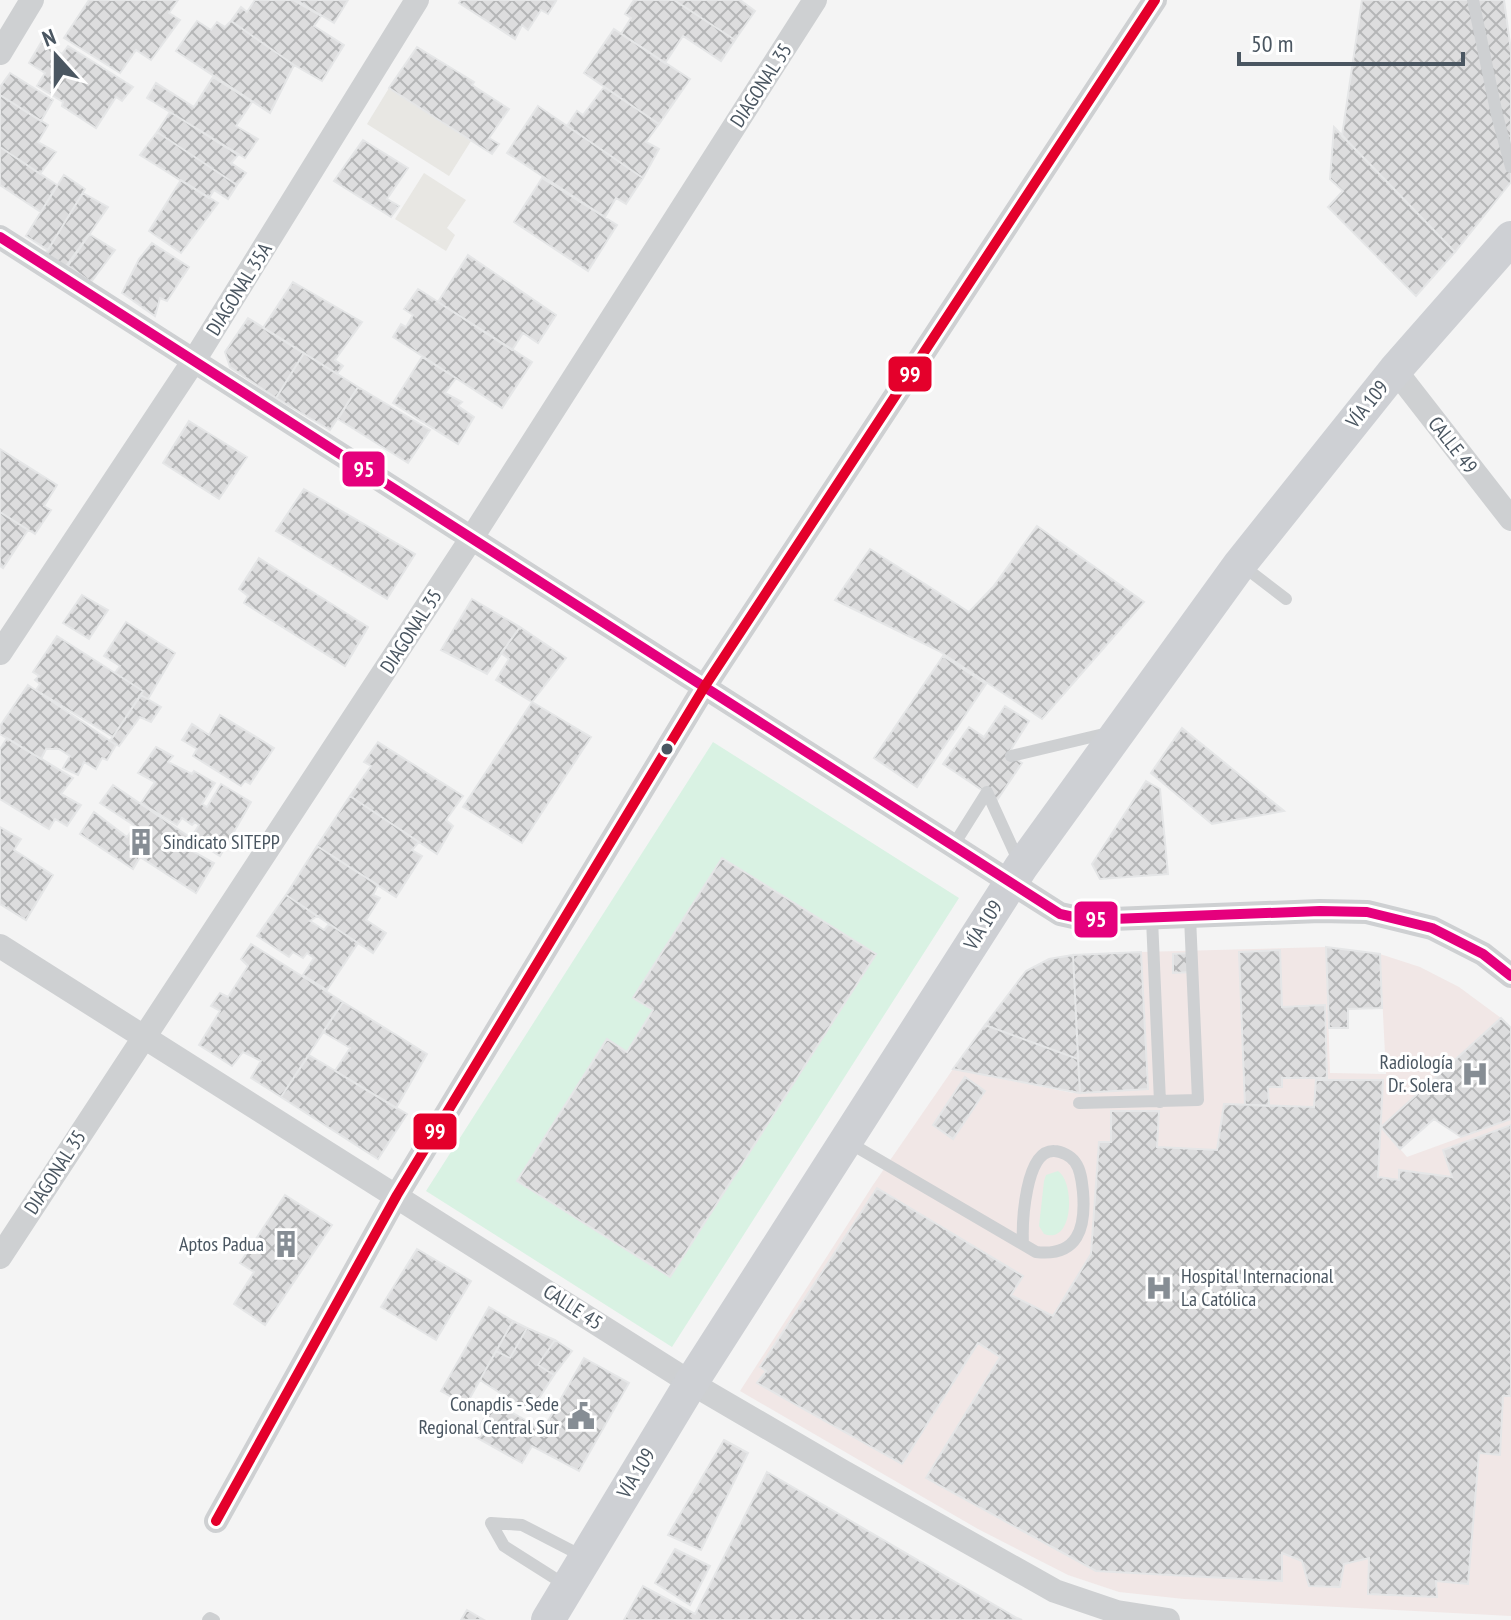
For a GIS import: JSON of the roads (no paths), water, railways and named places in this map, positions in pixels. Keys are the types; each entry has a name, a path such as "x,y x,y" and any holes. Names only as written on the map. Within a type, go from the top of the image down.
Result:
{"main road":[{"name":"VÍA 109","path":"548,1620 691,1383 1015,875 1240,564 1395,370 1511,238"}],"street":[{"path":"0,53 32,0"},
{"name":"DIAGONAL 35A","path":"0,653 195,359 417,0"},
{"name":"DIAGONAL 35","path":"0,1257 471,539 815,0"},
{"path":"216,1521 397,1195 705,686 1155,0"},
{"path":"0,237 953,846 1015,875 1070,918 1152,919 1320,911 1367,912 1432,928 1483,954 1511,976"},
{"name":"CALLE 49","path":"1395,370 1511,519"},
{"name":"CALLE 45","path":"0,946 691,1383 1055,1591 1117,1612 1168,1620"}],"lane":[{"path":"1473,0 1511,167"},
{"path":"1240,564 1286,599"},
{"path":"1011,756 1119,730"},
{"path":"953,846 987,792 1015,875"},
{"path":"1079,1103 1198,1100 1190,917"},
{"path":"1152,919 1160,1102"},
{"path":"847,1142 1036,1252 1049,1253 1070,1246 1081,1230 1084,1208 1081,1178 1075,1162 1064,1153 1051,1150 1040,1156 1032,1171 1025,1205 1023,1244"},
{"path":"491,1523 522,1525 576,1572 504,1546 491,1523"}],"place":[{"name":"Sindicato SITEPP","path":"141,842"},
{"name":"Radiología Dr. Solera","path":"1475,1074"},
{"name":"Aptos Padua","path":"286,1244"},
{"name":"Hospital Internacional La Católica","path":"1159,1288"},
{"name":"Conapdis - Sede Regional Central Sur","path":"581,1416"}]}
